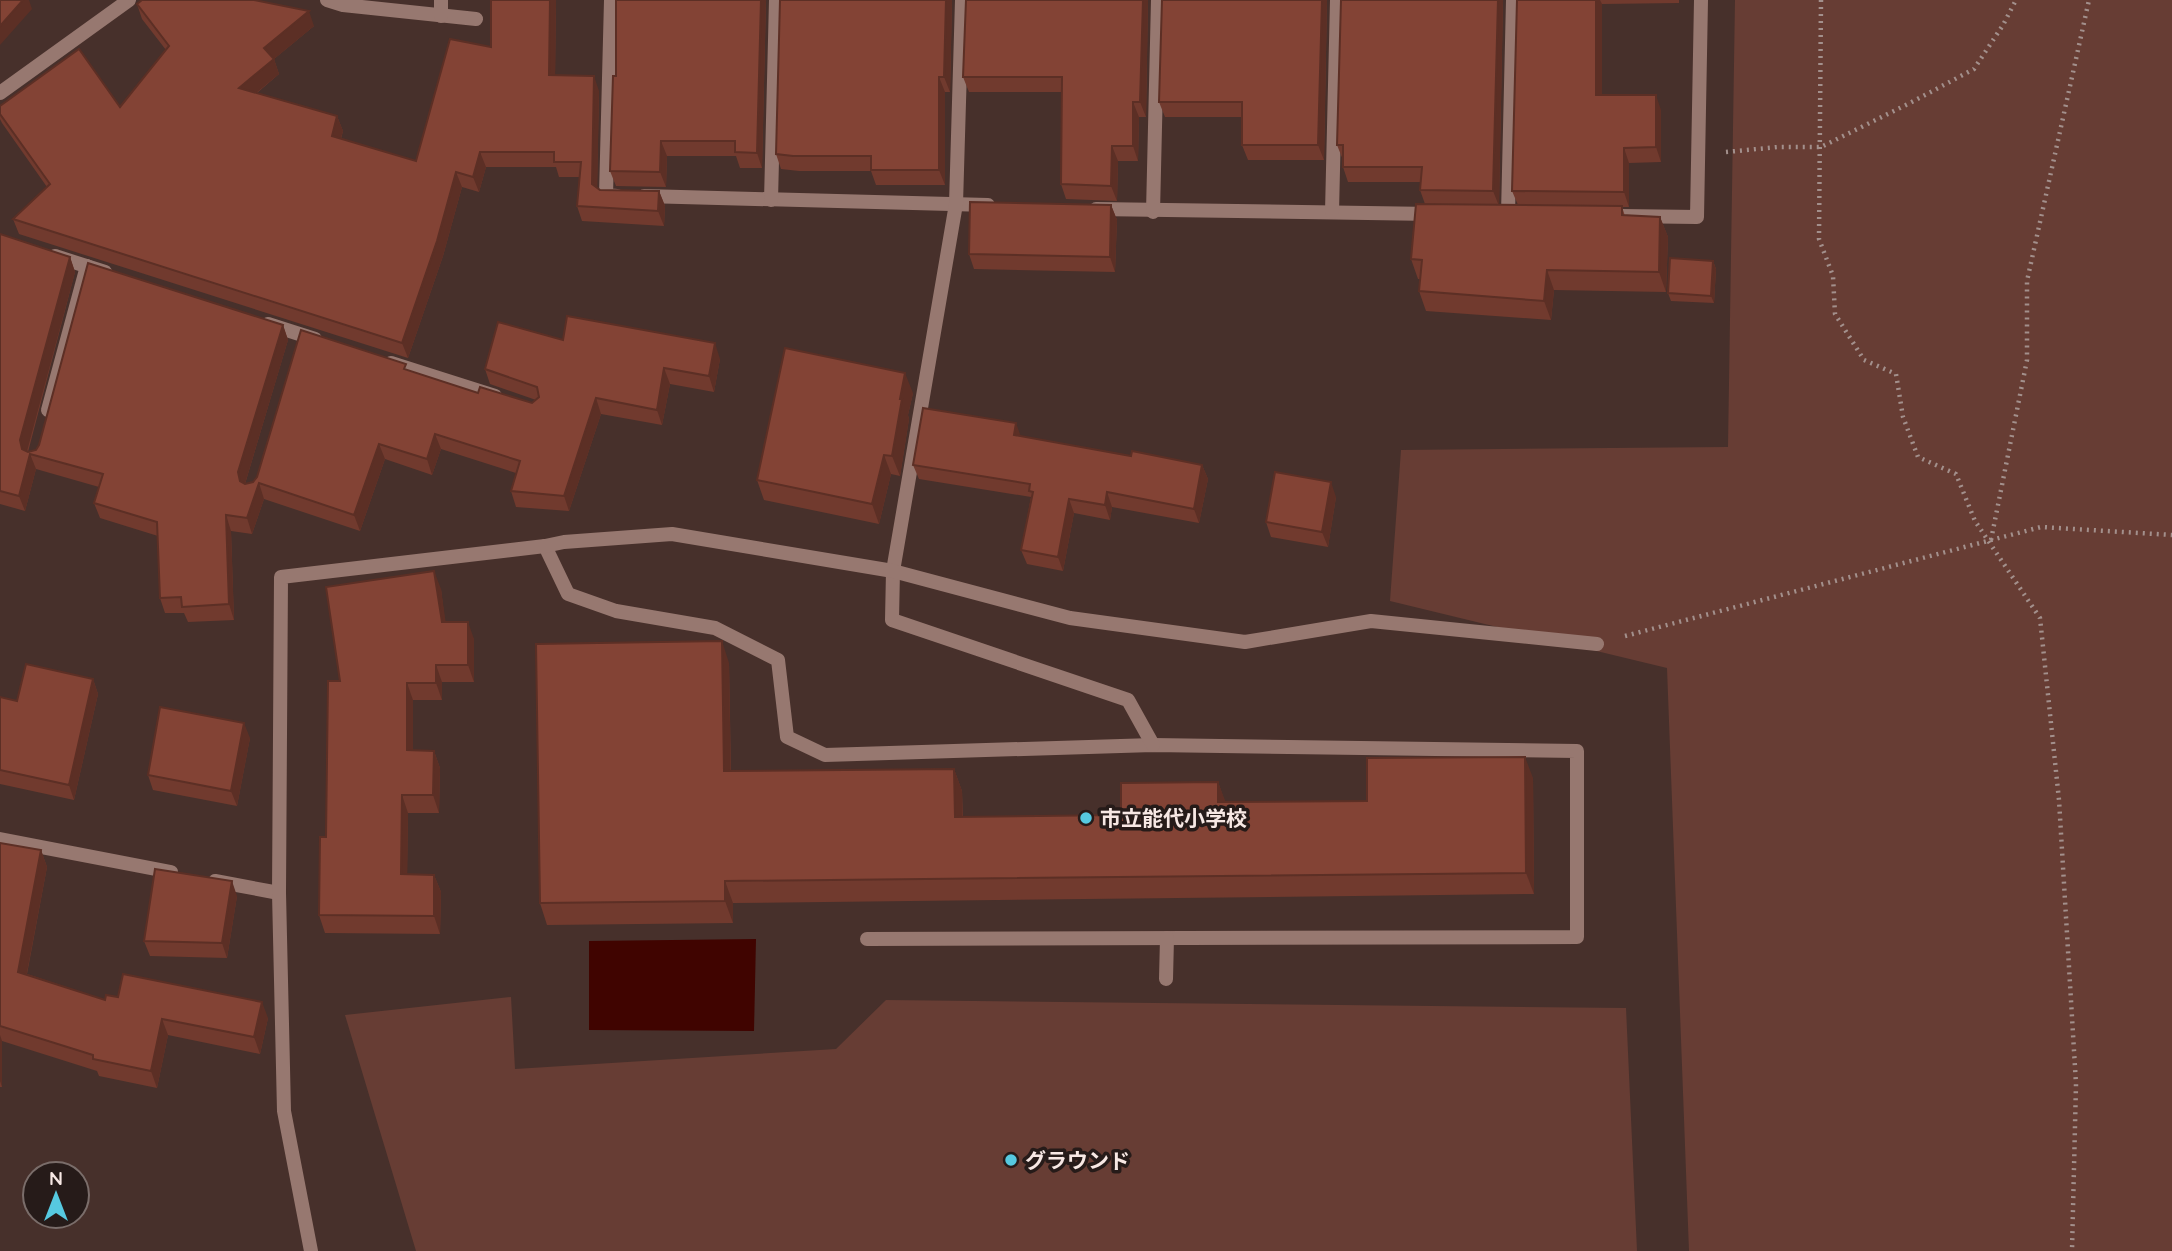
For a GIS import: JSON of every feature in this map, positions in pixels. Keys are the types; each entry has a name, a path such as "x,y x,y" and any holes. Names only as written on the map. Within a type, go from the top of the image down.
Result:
{"street":[{"path":"0,93 129,0"},
{"path":"327,0 343,5 476,19"},
{"path":"440,16 441,0"},
{"path":"611,0 606,195 1008,206"},
{"path":"771,200 776,0"},
{"path":"962,0 956,204 893,571 892,620 1128,699 1153,745"},
{"path":"1153,212 1158,0"},
{"path":"1332,212 1337,0"},
{"path":"1508,215 1513,0"},
{"path":"1602,216 1697,217 1701,0"},
{"path":"1087,209 1440,214"},
{"path":"37,250 124,278"},
{"path":"46,419 87,266"},
{"path":"250,318 298,341 327,343"},
{"path":"379,360 510,401"},
{"path":"311,1251 284,1111 279,893 281,577 564,542 672,534 893,571 1070,618 1245,642 1371,621 1597,644"},
{"path":"545,546 568,594 616,611 715,628 778,660 787,737 825,755 1153,745 1577,751 1577,937 867,939"},
{"path":"0,839 279,893"},
{"path":"1166,979 1167,938"}],"path":[{"path":"1821,0 1819,239 1833,276 1835,314 1864,360 1896,374 1903,417 1918,457 1956,474 1975,521 2040,618 2059,800 2076,1084 2072,1251"},
{"path":"1698,155 1778,147 1821,147 1973,69 2003,25 2016,0"},
{"path":"1990,541 2027,360 2027,281 2089,0"},
{"path":"1597,644 2041,527 2172,534"}],"shaded area":[{"path":"1735,0 2172,0 2172,1251 1689,1251 1667,668 1390,601 1401,450 1728,447"},
{"path":"756,939 754,1031 589,1030 589,941"},
{"name":"グラウンド","path":"511,997 515,1069 836,1049 886,1000 1626,1008 1637,1251 416,1251 345,1015"}],"building":[{"path":"0,0 23,0 0,26"},
{"path":"142,0 254,0 309,11 264,48 274,59 239,88 337,116 332,136 416,161 450,39 491,47 491,0 550,0 549,75 594,76 592,184 600,190 659,191 658,211 577,206 581,162 554,162 554,152 480,152 473,177 456,172 437,241 402,343 13,219 50,184 0,114 0,106 79,49 120,107 169,46 137,4"},
{"path":"616,0 761,0 757,153 735,152 735,141 661,141 660,172 610,171 613,76 616,76"},
{"path":"780,0 946,0 944,77 939,77 939,170 871,170 871,156 776,154"},
{"path":"966,0 1143,0 1140,102 1133,102 1133,146 1112,146 1111,186 1061,184 1062,77 963,77"},
{"path":"1162,0 1322,0 1318,145 1242,145 1242,102 1159,102"},
{"path":"1341,0 1498,0 1493,191 1420,190 1422,167 1343,167 1343,145 1337,145"},
{"path":"1517,0 1596,0 1596,95 1656,95 1656,147 1624,148 1624,192 1512,191"},
{"path":"970,202 1111,205 1110,257 969,254"},
{"path":"1416,204 1622,206 1622,215 1660,217 1659,272 1547,270 1544,301 1419,291 1422,260 1411,259"},
{"path":"0,234 70,257 20,440 22,449 28,452 36,450 39,445 88,263 283,325 238,472 240,481 245,484 253,482 257,477 301,330 406,364 404,369 478,393 480,387 532,403 539,397 537,387 485,369 498,322 563,340 567,316 715,343 709,376 664,368 657,410 596,398 564,496 511,491 520,461 435,434 427,459 379,444 354,515 259,483 247,518 226,515 229,604 182,607 181,597 160,598 157,522 94,503 103,474 30,454 19,496 0,491"},
{"path":"1670,258 1713,261 1711,296 1668,293"},
{"path":"785,348 905,373 892,456 884,455 872,504 757,480"},
{"path":"923,408 1016,423 1014,435 1131,456 1132,451 1202,465 1194,509 1107,492 1105,505 1069,499 1058,557 1021,550 1033,492 1029,491 1030,484 913,465"},
{"path":"1275,472 1331,482 1322,532 1266,522"},
{"path":"434,571 442,622 468,622 468,665 436,665 436,683 407,683 407,750 434,751 433,795 402,795 401,874 434,875 434,916 319,915 320,837 326,837 328,681 340,681 326,587"},
{"path":"722,641 724,771 954,769 955,817 1121,815 1121,783 1218,782 1218,802 1367,801 1367,758 1525,757 1526,873 725,881 725,901 540,903 536,644"},
{"path":"26,664 93,679 69,785 0,770 0,697 17,701"},
{"path":"160,707 244,723 231,791 148,775"},
{"path":"0,843 41,850 18,972 105,1000 106,995 118,997 123,974 262,1002 254,1037 162,1019 151,1071 93,1059 93,1055 0,1026"},
{"path":"155,869 232,881 222,943 144,941"}],"place":[{"name":"市立能代小学校","path":"1086,818"},
{"name":"グラウンド","path":"1011,1160"}]}
